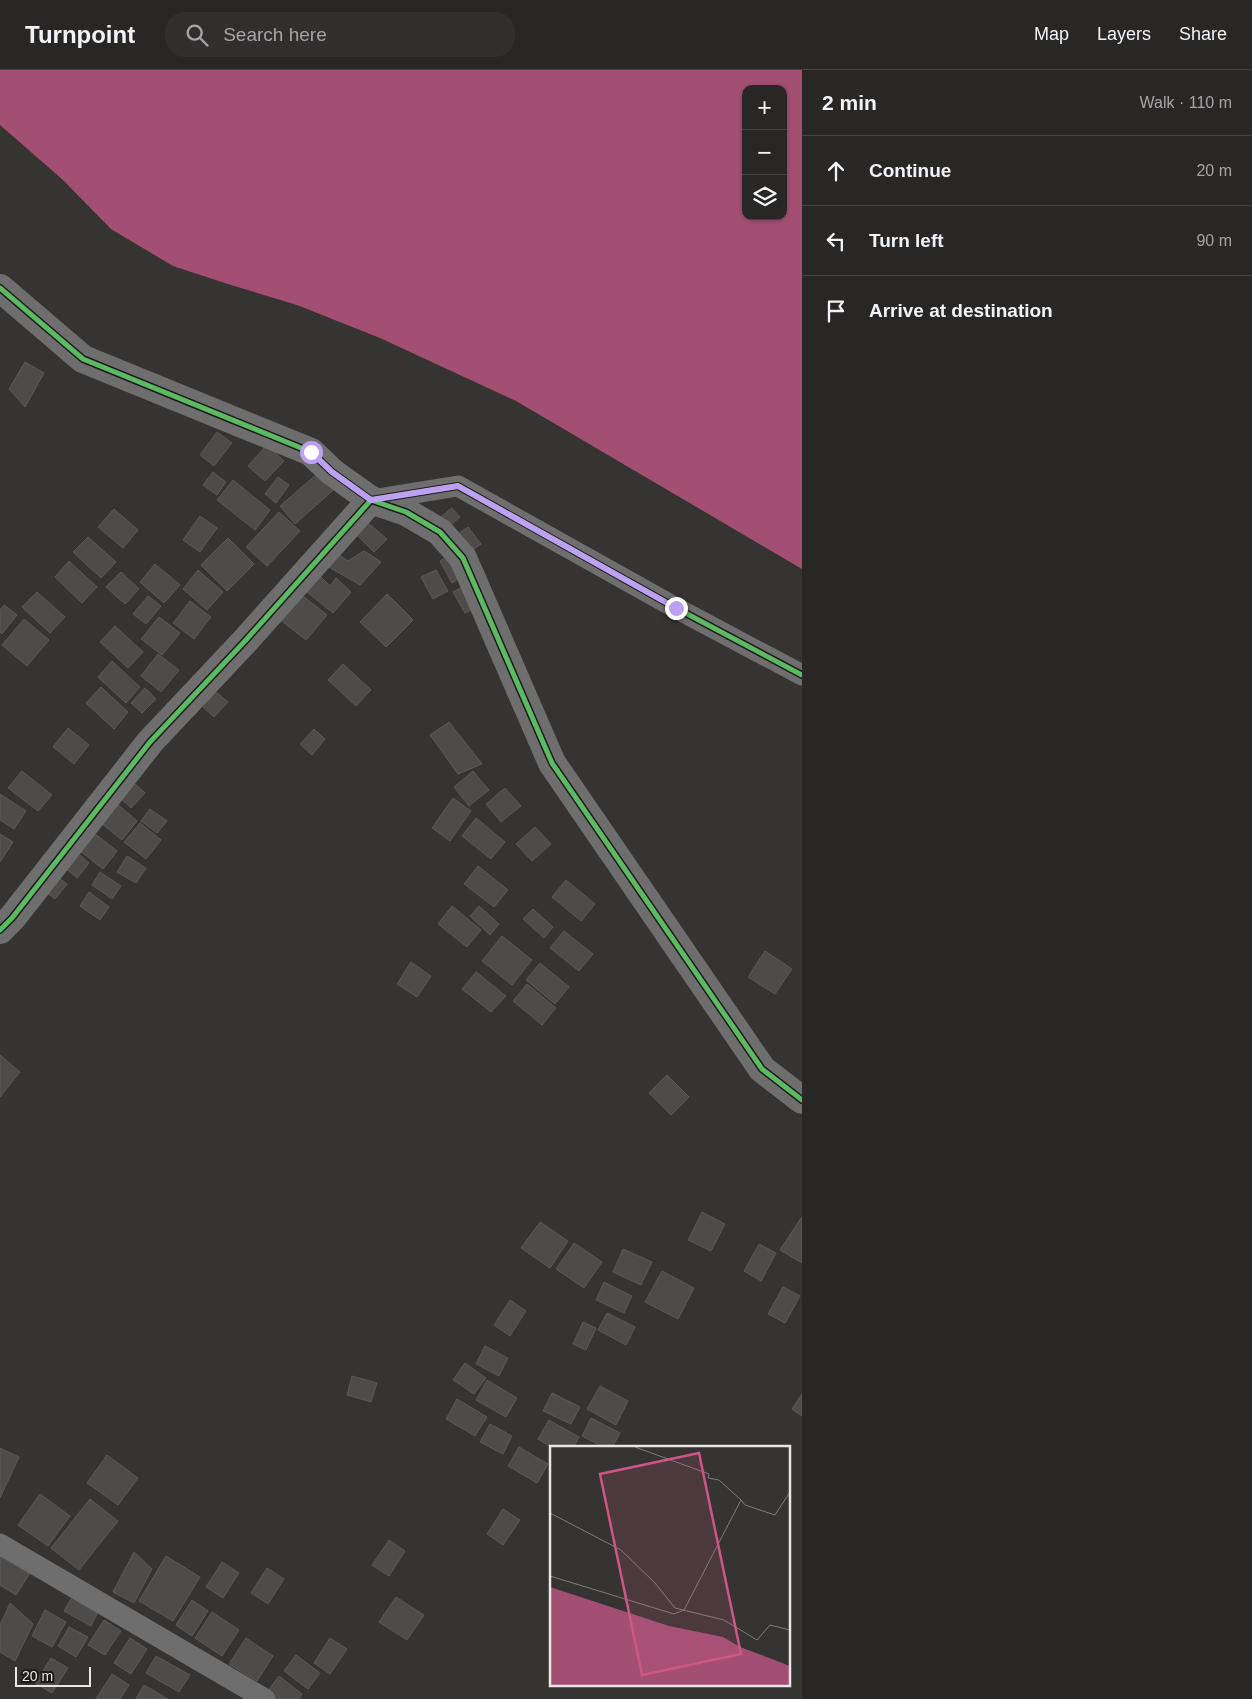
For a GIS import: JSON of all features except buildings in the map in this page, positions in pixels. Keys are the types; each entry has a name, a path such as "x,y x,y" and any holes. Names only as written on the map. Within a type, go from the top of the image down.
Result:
{"street":[{"path":"0,288 83,359 311,452 332,472 371,500 406,512 440,532 462,558 552,763 762,1069 802,1100"},
{"path":"0,930 12,918 150,742 245,641 371,500 458,486 676,608 802,675"},
{"path":"0,1544 265,1699"}],"shaded area":[{"path":"0,70 802,70 802,569 516,401 380,338 297,305 173,266 111,229 63,180 0,125"}],"cycle path":[{"path":"0,288 83,359 311,452 332,472 371,500 406,512 440,532 463,558 552,763 762,1069 802,1100"},
{"path":"0,930 12,918 150,742 245,641 371,500 458,486 676,608 802,675"}],"route":[{"path":"311,452 332,472 371,500 458,486 676,608"}]}
